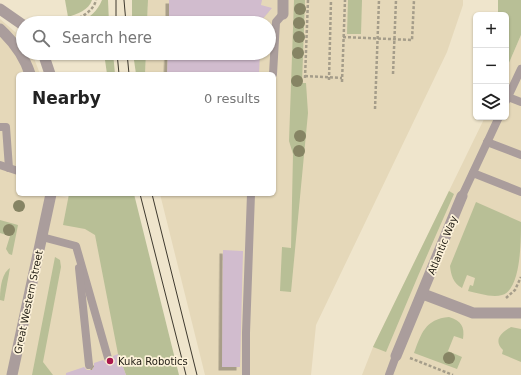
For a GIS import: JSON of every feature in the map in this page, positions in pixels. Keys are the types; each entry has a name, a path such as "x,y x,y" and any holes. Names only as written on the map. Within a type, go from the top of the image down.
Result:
{"street":[{"path":"283,0 283,14"},
{"path":"0,9 16,19"},
{"path":"0,29 16,46"},
{"path":"25,60 29,72"},
{"path":"45,60 49,72"},
{"name":"Great Western Street","path":"43,196 43,233"},
{"name":"Great Western Street","path":"12,375 51,196"},
{"name":"Atlantic Way","path":"396,356 462,196"},
{"path":"422,294 474,313 521,313"}],"lane":[{"path":"276,22 283,14"},
{"path":"273,72 274,60"},
{"path":"509,95 521,69"},
{"path":"509,99 521,102"},
{"path":"462,196 498,120"},
{"path":"0,128 6,127 9,168"},
{"path":"487,142 521,155"},
{"path":"0,165 16,170"},
{"path":"473,173 521,192"},
{"path":"246,375 246,333 252,196"},
{"path":"43,233 76,246"},
{"path":"76,246 108,358"},
{"path":"76,246 89,365"},
{"path":"389,375 396,356"}],"path":[{"path":"82,16 88,13 96,3 96,0"},
{"path":"308,0 305,77 329,79 342,78"},
{"path":"329,79 331,0"},
{"path":"342,82 345,0"},
{"path":"375,109 379,0"},
{"path":"393,74 396,0"},
{"path":"343,37 412,40 414,0"},
{"path":"502,300 515,290 521,277"},
{"path":"408,357 453,375"}],"shaded area":[{"path":"148,0 463,0 463,5 447,52 316,325 311,375 205,375 160,196 276,196 276,72 145,72 146,60 276,60 276,16 147,16"},
{"path":"0,19 16,33 16,60 35,60 39,72 16,72 16,196 59,196 99,203 139,375 0,375"},
{"path":"521,35 521,375 362,375 373,347 484,120 509,120 509,63"}],"green space":[{"path":"65,0 92,0 85,9 79,13 68,16"},
{"path":"102,0 108,0 109,16 91,16 98,8"},
{"path":"132,0 148,0 147,16 132,16"},
{"path":"294,0 305,0 302,83 306,83 308,113 291,292 280,291 282,247 291,248 293,154 289,141"},
{"path":"348,0 362,0 361,34 347,34"},
{"path":"498,0 521,0 521,35 509,63 509,12 498,12"},
{"path":"105,60 114,60 115,72 107,72"},
{"path":"134,60 146,60 145,72 136,72"},
{"path":"449,191 454,194 386,352 373,347"},
{"path":"69,196 134,196 179,375 126,375 118,354 95,235 85,229 63,225"},
{"path":"476,202 521,222 519,264 513,284 508,291 502,295 489,296 468,291 470,285 473,286 475,278 467,275 462,288 456,284 452,276 450,266"},
{"path":"0,220 18,225 12,255 9,254 6,249 10,236 0,233"},
{"path":"55,257 60,260 61,267 43,362 53,375 32,375"},
{"path":"10,268 4,301 0,300 1,287 3,278"},
{"path":"449,317 457,320 463,327 463,339 454,336 448,351 462,357 457,369 414,353 422,334 429,324 441,318"},
{"path":"511,327 521,329 521,362 502,354 503,350 498,340 501,334"}],"building":[{"path":"169,0 262,0 261,5 272,8 265,16 169,16"},
{"path":"168,60 260,60 259,72 167,72"},
{"path":"223,250 243,251 240,367 222,367"},
{"name":"Kuka Robotics","path":"118,354 126,375 66,375 66,373 84,367 87,370 92,370 94,363 103,360 106,363 110,363 113,360 113,356"}],"tram line":[{"path":"116,0 116,16"},
{"path":"124,0 125,16"},
{"path":"118,60 119,72"},
{"path":"128,60 129,72"},
{"path":"141,196 186,375"},
{"path":"152,196 197,375"}],"place":[{"name":"Kuka Robotics","path":"110,361"}]}
